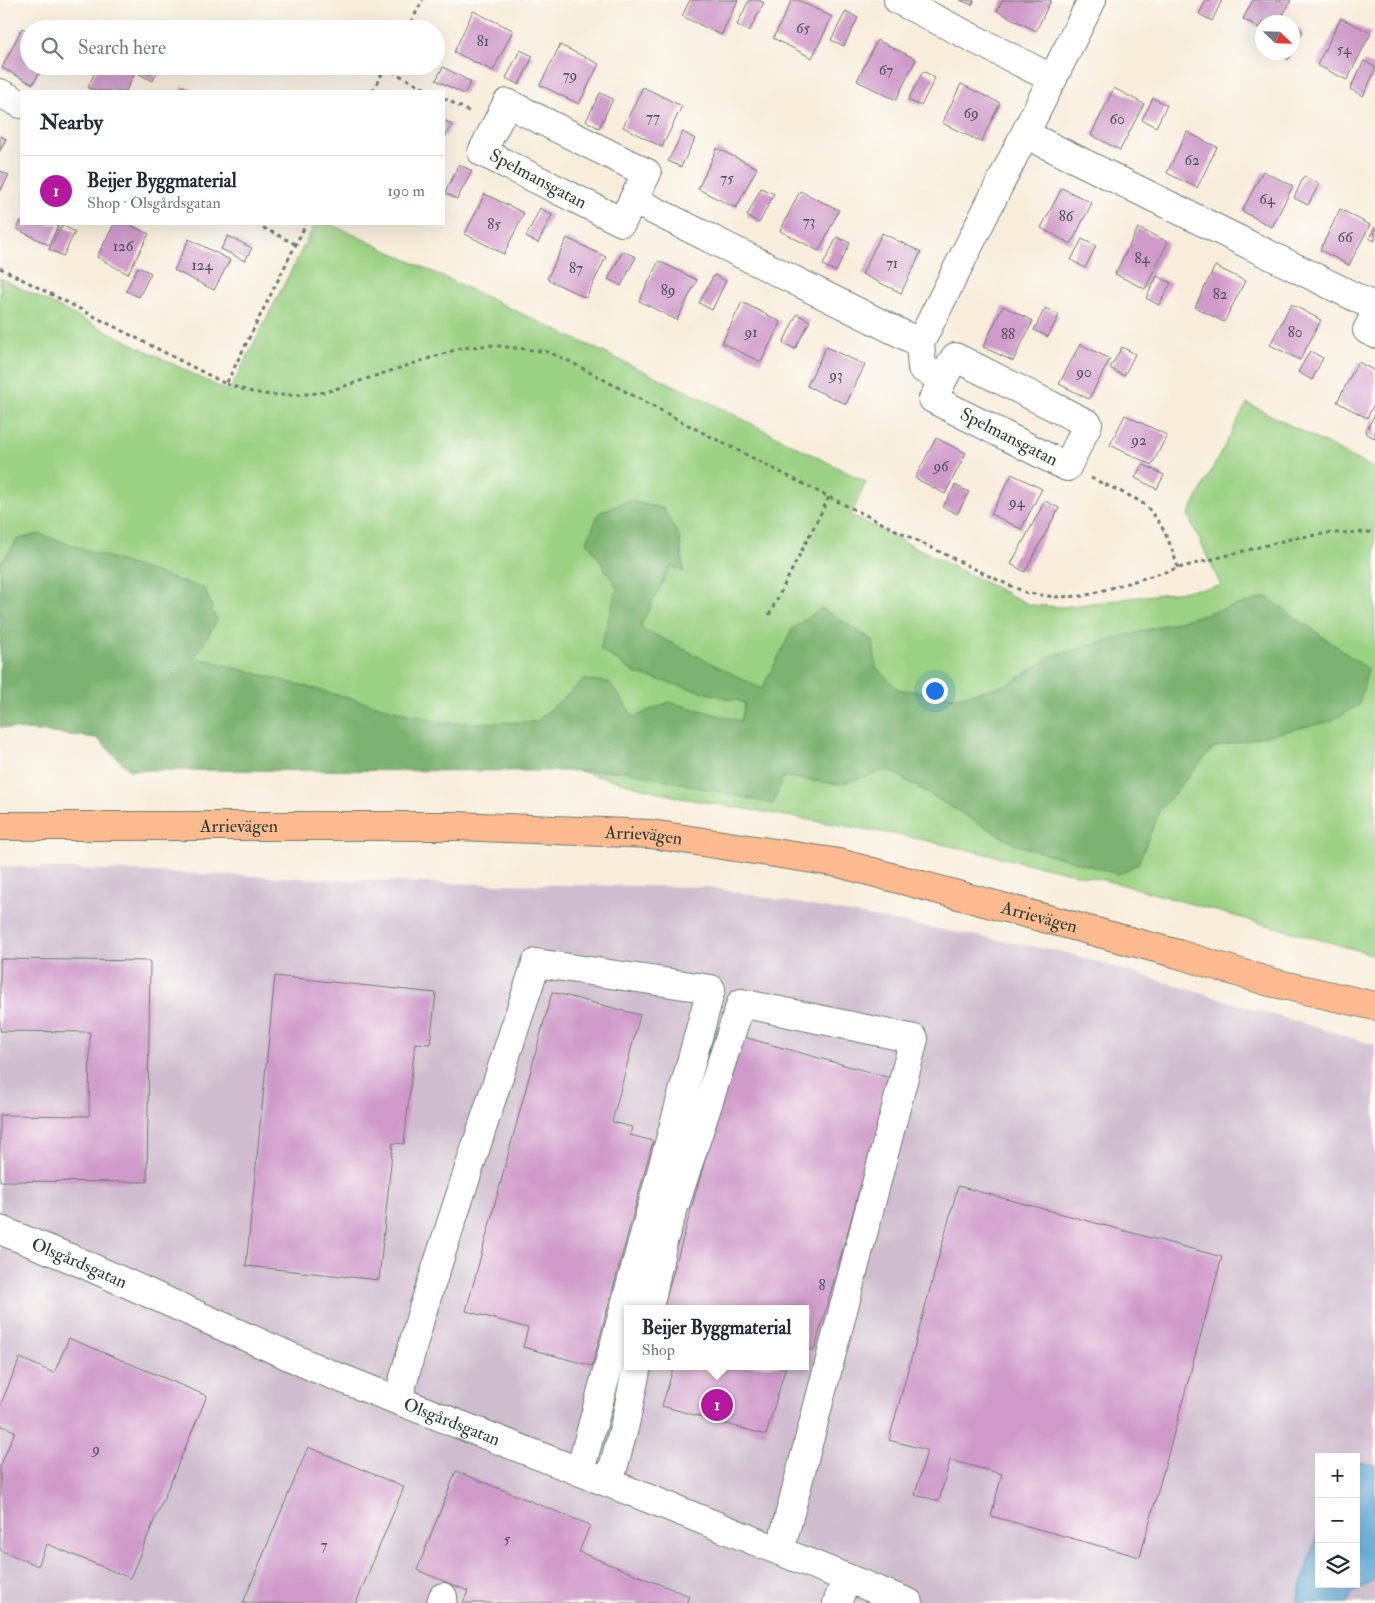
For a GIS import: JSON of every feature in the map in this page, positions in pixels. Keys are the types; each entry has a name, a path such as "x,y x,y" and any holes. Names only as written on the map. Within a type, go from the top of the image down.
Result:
{"main road":[{"name":"Arrievägen","path":"0,826 458,826 651,834 839,862 1168,952 1270,982 1375,1006"},
{"name":"Arrievägen","path":"1270,982 1375,1021"}],"street":[{"path":"898,0 1053,79"},
{"path":"943,379 922,368 920,343 1092,0"},
{"path":"0,93 20,103"},
{"name":"Spelmansgatan","path":"507,103 647,173 633,200 622,222 482,152 507,103"},
{"path":"1025,134 1375,307"},
{"path":"633,200 920,343"},
{"path":"1375,315 1367,330 1375,334"},
{"name":"Spelmansgatan","path":"955,357 1088,424 1067,467 933,399 943,379 955,357"},
{"path":"398,1400 422,1312 536,963 711,989 625,1305"},
{"path":"650,1305 663,1241 741,1003 914,1039 780,1551"},
{"name":"Olsgårdsgatan","path":"0,1230 77,1261 320,1370 580,1471 909,1603"},
{"path":"580,1471 624,1309"},
{"path":"609,1483 625,1424 636,1370"},
{"path":"837,1603 847,1578"}],"path":[{"path":"412,20 423,0"},
{"path":"374,90 382,75"},
{"path":"401,75 428,90"},
{"path":"258,225 296,244"},
{"path":"226,384 306,225"},
{"path":"0,268 226,384 252,392 297,396 326,392 461,348 492,345 548,352 567,360 686,424 829,497 1027,594 1055,597 1084,596 1178,568 1294,538 1331,533 1375,532"},
{"path":"1067,467 1145,505 1161,525 1171,545 1178,568"},
{"path":"768,615 829,497"}],"shaded area":[{"path":"0,866 425,883 708,887 1064,952 1375,1045 1375,1603 0,1603"}],"green space":[{"path":"314,225 333,225 705,400 866,482 851,515 1030,605 1063,607 1221,586 1188,515 1247,403 1375,469 1375,955 1116,883 910,837 681,798 0,618 0,278 229,392"},
{"path":"627,501 663,508 679,536 684,572 671,566 640,627 762,689 793,628 821,608 873,640 876,667 898,689 957,697 1009,684 1051,656 1267,597 1368,669 1359,705 1331,721 1213,748 1160,810 1138,864 1118,874 1016,845 888,770 839,784 783,777 773,804 626,771 129,770 97,738 0,727 0,564 18,539 39,534 205,589 217,621 195,657 443,723 536,722 584,680 609,682 634,717 669,702 741,721 745,703 636,674 600,649 617,588 587,541 599,513"}],"water":[{"path":"1360,1462 1375,1465 1375,1580 1353,1593 1347,1603 1296,1603 1315,1540 1315,1588 1360,1588"}],"building":[{"path":"690,0 738,0 721,35 682,16"},
{"path":"749,0 758,0 764,3 749,31 737,25"},
{"path":"792,0 798,0 832,17 812,58 773,38"},
{"path":"960,0 974,0 972,5"},
{"path":"1003,0 1051,0 1036,31 997,11"},
{"path":"1206,0 1222,0 1212,21 1199,14"},
{"path":"1253,0 1291,0 1283,15 1255,15 1255,25 1243,19"},
{"path":"473,11 513,30 493,71 454,52"},
{"path":"846,11 858,18 844,46 831,40"},
{"path":"1341,18 1371,33 1347,80 1317,65"},
{"path":"20,32 20,75 38,75 33,84 2,68"},
{"path":"877,40 916,59 896,100 857,81"},
{"path":"560,45 599,64 579,104 540,85"},
{"path":"520,50 533,56 519,85 506,78"},
{"path":"1364,61 1375,67 1375,71 1363,96 1350,89"},
{"path":"445,68 471,82 464,94 436,80 439,75 445,75"},
{"path":"923,71 935,78 921,106 908,100"},
{"path":"94,75 134,75 126,90 94,90 88,87"},
{"path":"141,75 156,75 153,81"},
{"path":"961,84 1000,103 981,142 942,123"},
{"path":"183,86 191,90 181,90"},
{"path":"643,87 682,106 662,147 623,127"},
{"path":"1114,88 1144,104 1120,150 1091,135"},
{"path":"600,93 613,99 599,128 586,121"},
{"path":"1153,98 1167,105 1156,127 1142,120"},
{"path":"445,121 452,125 445,137"},
{"path":"683,132 695,139 681,167 668,161"},
{"path":"1187,132 1217,147 1197,188 1167,173"},
{"path":"0,136 6,139 0,151"},
{"path":"717,148 757,168 736,208 698,189"},
{"path":"459,164 472,171 457,199 445,193"},
{"path":"0,171 9,175 0,192"},
{"path":"1263,171 1293,186 1272,227 1242,211"},
{"path":"1304,176 1319,184 1308,205 1294,198"},
{"path":"761,188 774,194 759,223 747,216"},
{"path":"1062,188 1092,203 1071,244 1041,228"},
{"path":"800,191 839,210 819,251 780,231"},
{"path":"485,194 524,213 504,254 465,234"},
{"path":"540,208 552,215 538,243 526,237"},
{"path":"1340,209 1370,225 1349,265 1320,250"},
{"path":"20,222 20,225 59,225 49,245 17,229"},
{"path":"62,225 75,232 63,256 49,249"},
{"path":"113,225 130,225 149,234 128,274 97,257"},
{"path":"1375,227 1375,241 1369,238"},
{"path":"1138,228 1168,242 1145,289 1115,274"},
{"path":"882,233 921,252 901,293 862,274"},
{"path":"228,236 252,248 245,261 221,249"},
{"path":"837,237 850,243 836,272 823,265"},
{"path":"567,238 606,257 586,298 547,279"},
{"path":"189,239 230,260 214,290 174,270"},
{"path":"1082,239 1096,246 1085,268 1071,260"},
{"path":"623,251 636,257 621,286 608,279"},
{"path":"659,261 697,280 677,320 639,301"},
{"path":"1215,266 1245,281 1224,322 1195,307"},
{"path":"138,267 151,273 139,297 126,291"},
{"path":"714,275 726,281 712,310 699,303"},
{"path":"1157,276 1171,283 1159,305 1146,298"},
{"path":"742,302 781,322 761,362 722,343"},
{"path":"1291,304 1321,320 1300,360 1270,345"},
{"path":"1003,306 1033,321 1013,361 983,347"},
{"path":"1045,308 1059,315 1048,337 1034,330"},
{"path":"797,314 810,321 795,349 783,343"},
{"path":"1080,344 1110,359 1089,399 1059,384"},
{"path":"826,347 865,365 846,404 807,386"},
{"path":"1122,347 1135,354 1124,376 1110,368"},
{"path":"1310,351 1323,358 1312,380 1298,372"},
{"path":"1358,362 1375,371 1375,402 1367,418 1337,402"},
{"path":"1375,414 1375,438 1365,433"},
{"path":"1125,415 1167,435 1152,465 1110,445"},
{"path":"936,438 966,453 945,494 915,478"},
{"path":"1142,464 1164,475 1157,489 1135,478"},
{"path":"1012,474 1042,489 1021,529 991,514"},
{"path":"955,485 969,492 957,514 943,507"},
{"path":"1045,501 1059,508 1025,572 1011,564"},
{"path":"0,959 150,961 147,1182 0,1181 0,1115 89,1116 90,1032 0,1031"},
{"path":"275,976 436,993 430,1044 415,1043 404,1144 393,1143 379,1280 246,1266"},
{"path":"552,992 640,1015 612,1122 632,1127 630,1135 653,1141 592,1366 523,1347 528,1328 466,1311"},
{"path":"740,1036 891,1078 814,1351 809,1349 809,1305 664,1305"},
{"path":"958,1186 1222,1257 1140,1557 991,1516 1002,1474 950,1460 939,1501 915,1495 927,1450 889,1440"},
{"path":"69,1338 207,1396 130,1578 47,1544 38,1566 0,1550 0,1467 15,1431 0,1425 0,1406 20,1358 54,1373"},
{"path":"673,1370 785,1370 766,1435 662,1406"},
{"path":"308,1447 404,1487 356,1603 243,1603"},
{"path":"456,1471 590,1525 579,1552 689,1596 686,1603 463,1603 468,1591 417,1570"}],"place":[{"name":"Beijer Byggmaterial","path":"717,1405"}]}
